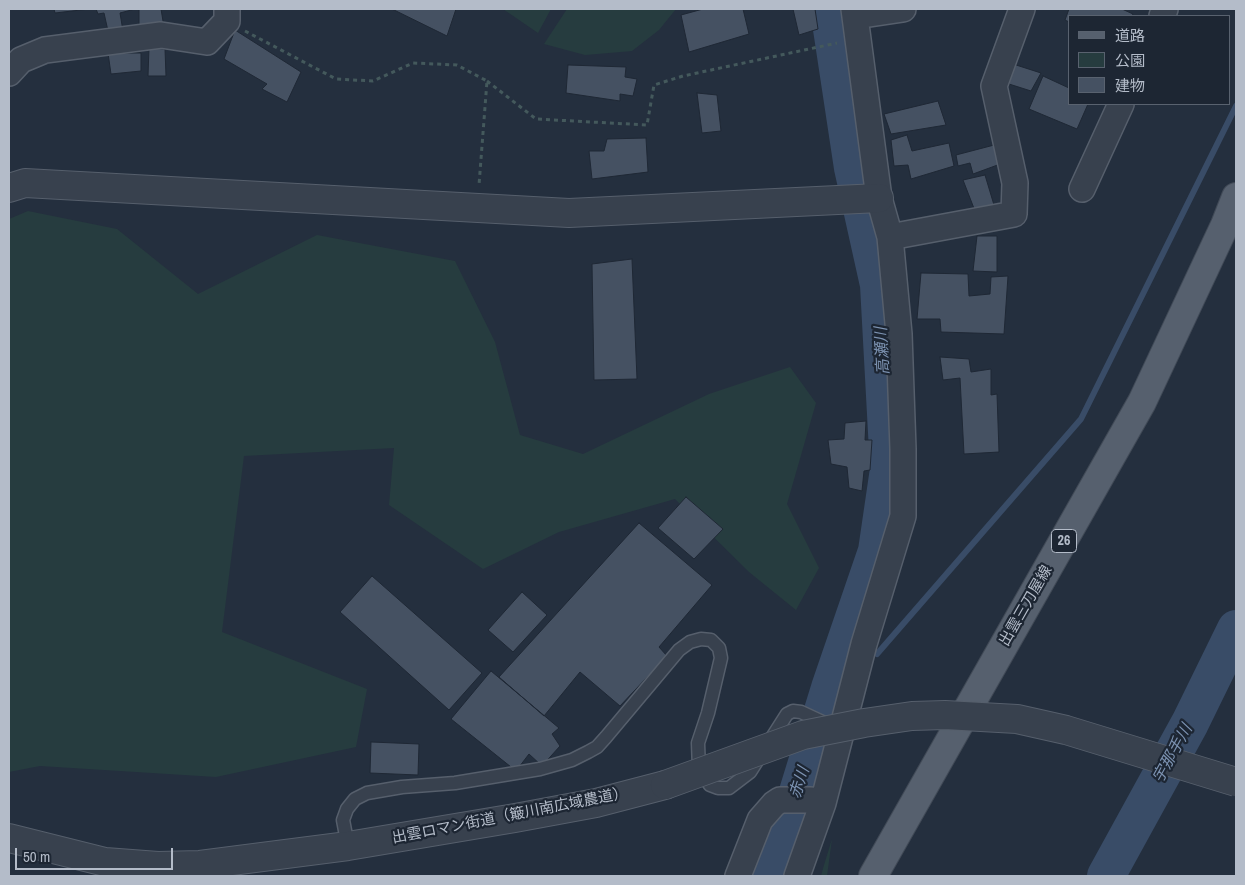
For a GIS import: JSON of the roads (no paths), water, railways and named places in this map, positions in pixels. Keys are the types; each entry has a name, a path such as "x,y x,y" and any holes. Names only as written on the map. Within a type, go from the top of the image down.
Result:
{"main road":[{"name":"出雲三刀屋線","path":"873,876 1142,402 1225,225 1236,197"}],"street":[{"path":"797,876 834,728 864,644 903,516 899,334 890,237 866,198 855,12 904,9"},
{"path":"890,237 1014,214 1014,183 994,86 1022,9"},
{"path":"9,73 20,60 45,50 161,35 207,42 227,15"},
{"path":"1082,189 1121,105"},
{"path":"9,188 25,183 569,213 866,198"},
{"name":"出雲ロマン街道（簸川南広域農道）","path":"9,838 104,869 200,865 348,846 596,803 665,785 803,735 912,716 945,715 1017,718 1066,730 1236,782"},
{"path":"738,876 760,820 768,809 780,800 817,802"}],"lane":[{"path":"348,846 343,820 347,809 355,799 367,793 402,787 455,783 540,770 572,760 588,752 606,737 679,650 690,642 701,639 711,640 719,648 721,658 708,712 698,743 699,770 710,785 718,788 728,788 750,772 786,714 792,711 801,712 834,728"}],"waterway":[{"name":"高瀬川","path":"767,876 797,795 830,688 877,551 889,469 879,285 853,168 829,9"},
{"path":"877,654 1081,419 1236,106"},
{"name":"宇那手川","path":"1106,876 1190,723 1236,629"},
{"path":"830,688 848,674"}],"water label":[{"name":"赤川","path":"800,783"}]}
